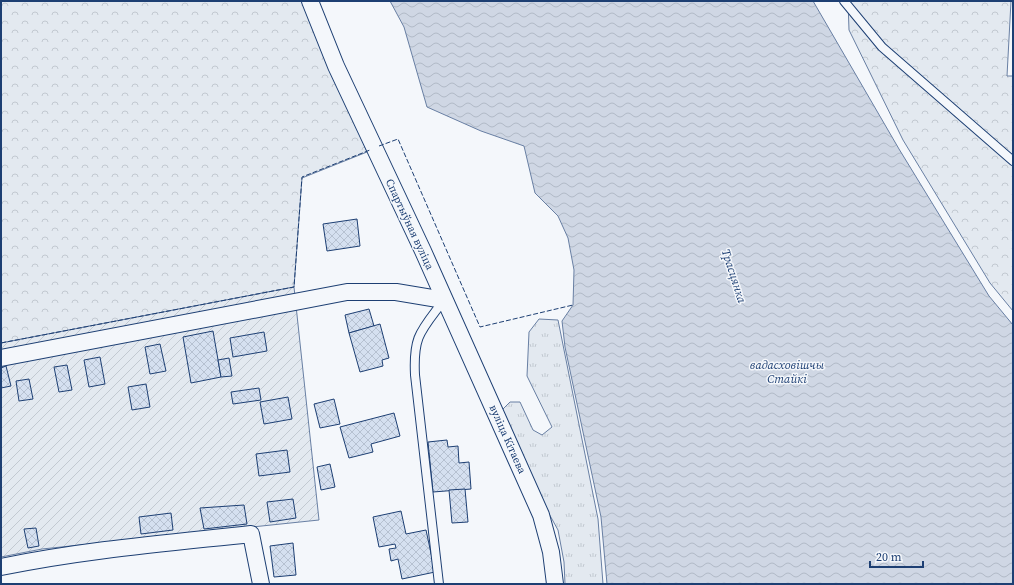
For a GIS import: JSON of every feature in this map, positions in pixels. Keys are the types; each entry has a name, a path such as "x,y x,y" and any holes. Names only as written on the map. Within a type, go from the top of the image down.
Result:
{"street":[{"name":"Спартыўная вуліца","path":"310,1 336,66 444,300"},
{"path":"1,358 347,292 396,292 444,300"},
{"name":"вуліца Кітаева","path":"444,300 541,515 551,552 555,584"},
{"path":"1,567 41,558 109,549 251,534 261,584"}],"lane":[{"path":"844,1 882,47 1013,161"},
{"path":"439,584 434,525 414,375 414,352 418,335 444,300"}],"green space":[{"path":"1,1 308,1 367,152 302,178 294,287 1,343"},
{"path":"848,1 1011,1 1007,76 1013,76 1013,311 990,283 903,140 849,30"},
{"path":"294,287 319,520 42,549 1,557 1,343"},
{"path":"539,319 558,320 598,519 603,584 565,584 564,562 558,530 542,501 502,410 510,402 520,402 533,430 542,435 552,427 527,376 529,332"}],"water":[{"name":"вадасховішчы Стайкі","path":"390,1 813,1 899,149 989,296 1013,325 1013,584 607,584 601,517 565,347 562,321 573,305 574,270 568,238 558,216 535,193 524,146 481,131 427,107 404,27"}],"building":[{"path":"357,219 360,246 327,251 323,224"},
{"path":"369,309 374,326 349,333 345,315"},
{"path":"380,324 389,358 382,360 383,366 360,372 349,333"},
{"path":"213,331 221,377 191,383 183,337"},
{"path":"264,332 267,351 233,357 230,338"},
{"path":"160,344 166,371 150,374 145,347"},
{"path":"100,357 105,384 89,387 84,360"},
{"path":"229,358 232,376 221,377 218,360"},
{"path":"67,365 72,390 59,392 54,367"},
{"path":"6,366 11,386 1,388 1,368"},
{"path":"29,379 33,399 19,401 16,381"},
{"path":"146,384 150,407 132,410 128,387"},
{"path":"259,388 261,400 233,404 231,392"},
{"path":"288,397 292,419 264,424 260,402"},
{"path":"334,399 340,424 320,428 314,404"},
{"path":"394,413 400,436 371,444 373,452 349,458 340,427"},
{"path":"447,440 448,447 458,446 459,463 469,462 471,489 433,492 428,442"},
{"path":"287,450 290,472 259,476 256,454"},
{"path":"330,464 335,487 321,490 317,467"},
{"path":"465,489 468,522 452,523 449,490"},
{"path":"293,499 296,518 270,522 267,502"},
{"path":"244,505 247,524 204,529 200,508"},
{"path":"401,511 406,534 426,530 435,572 402,579 398,559 391,561 389,549 396,548 395,544 379,547 373,517"},
{"path":"171,513 173,530 141,534 139,517"},
{"path":"36,528 39,546 28,548 24,529"},
{"path":"293,543 296,575 274,577 270,546"}],"fence":[{"path":"379,146 398,139 480,327 573,305"},
{"path":"1,343 294,287 302,177 370,150"}],"water label":[{"name":"Трасцянка","path":"734,276"}]}
